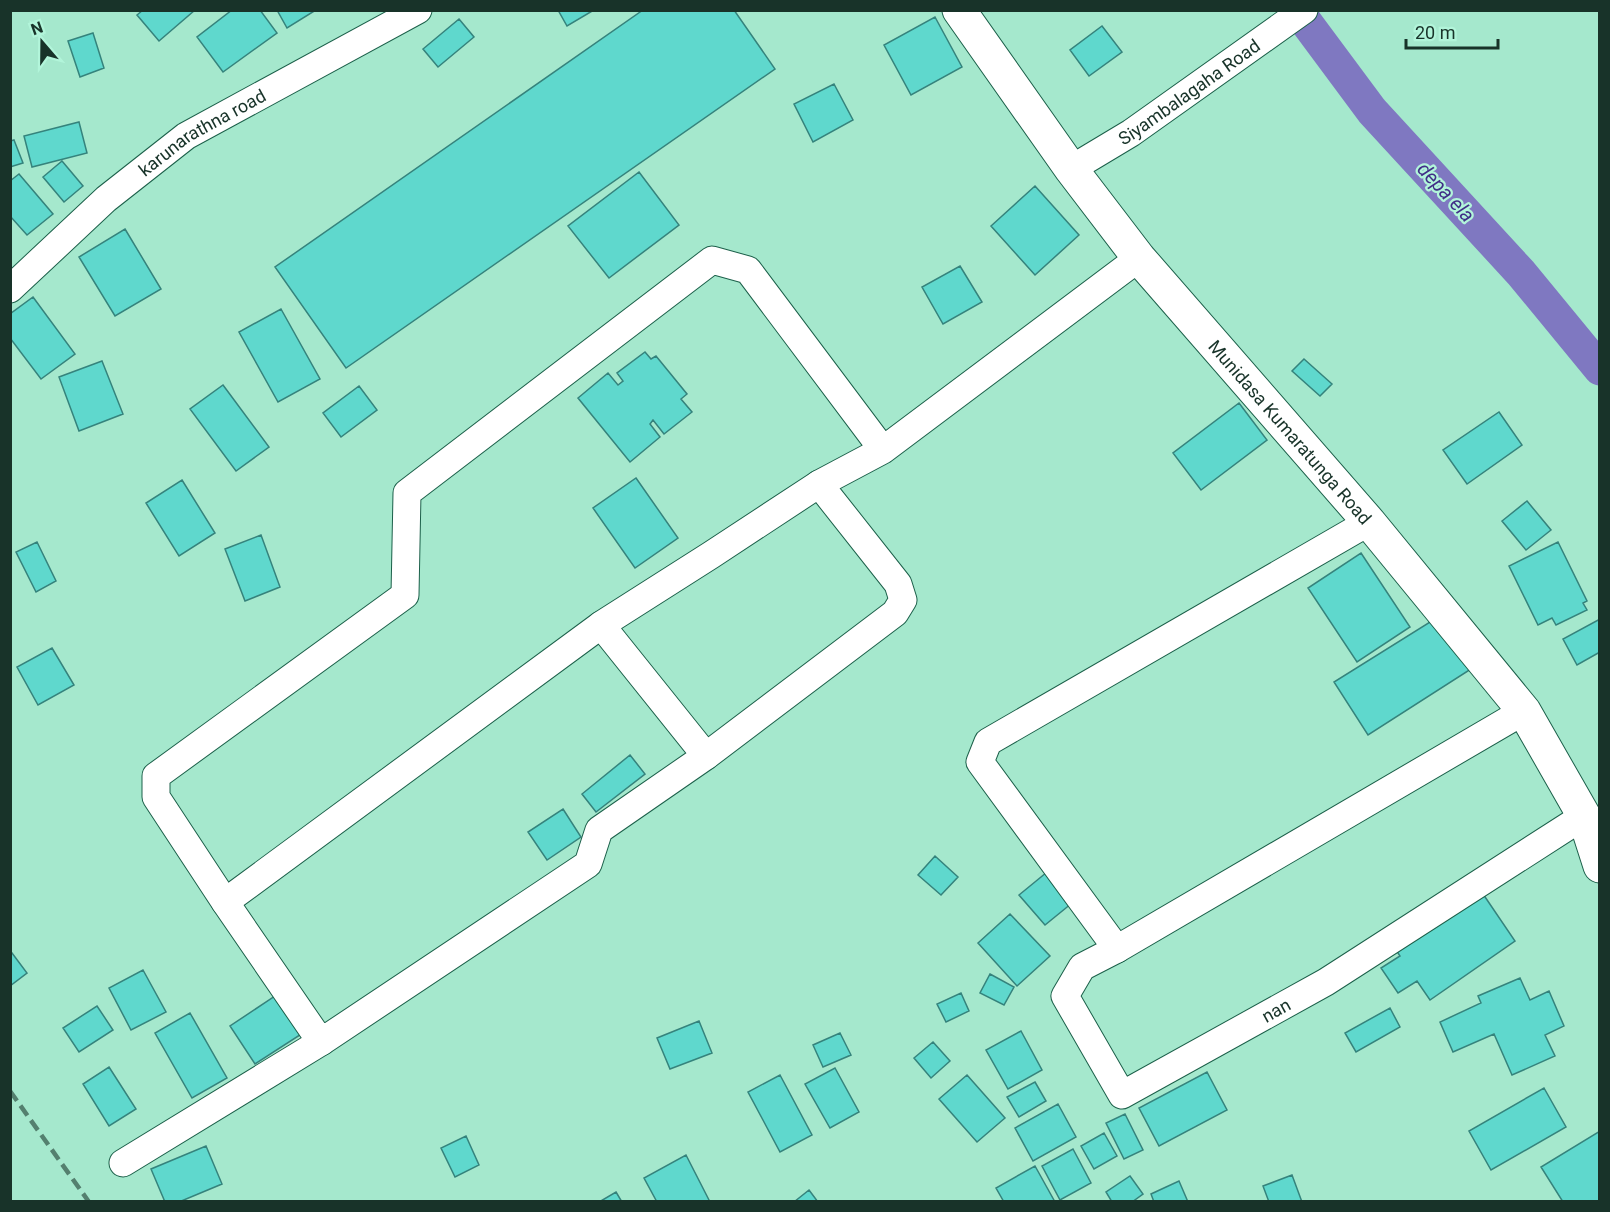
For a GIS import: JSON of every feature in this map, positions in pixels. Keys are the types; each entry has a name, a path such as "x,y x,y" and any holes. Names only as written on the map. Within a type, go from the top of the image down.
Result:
{"street":[{"name":"karunarathna road","path":"10,289 106,199 186,136 418,10"},
{"name":"Munidasa Kumaratunga Road","path":"959,10 1071,169 1139,258 1369,522 1524,711 1584,816 1599,866"},
{"name":"Siyambalagaha Road","path":"1071,169 1131,133 1268,38 1304,10"},
{"path":"225,902 601,625 819,484 883,450 1139,258"},
{"path":"321,1042 156,797 156,776 405,595 407,493 712,260 748,270 883,450"},
{"path":"123,1163 321,1042 588,864 599,830 706,756 895,613 903,600 898,584 819,484"},
{"path":"1369,522 988,742 980,762 1117,949 1524,711"},
{"path":"601,625 706,756"},
{"name":"nan","path":"1117,949 1082,967 1065,996 1122,1095 1326,982 1584,816"}],"building":[{"path":"143,10 195,10 159,41 137,15"},
{"path":"232,10 260,10 277,33 223,72 197,37"},
{"path":"277,10 316,10 287,28"},
{"path":"558,10 594,10 567,26"},
{"path":"643,10 734,10 775,69 346,368 275,267"},
{"path":"935,17 962,67 911,95 884,45"},
{"path":"459,19 474,37 438,67 423,49"},
{"path":"1102,26 1122,52 1089,76 1070,50"},
{"path":"93,33 104,68 80,77 68,41"},
{"path":"834,84 853,120 813,142 794,104"},
{"path":"79,122 87,153 32,167 24,136"},
{"path":"14,140 23,163 10,167 10,141"},
{"path":"62,161 83,186 64,202 43,177"},
{"path":"639,172 679,225 609,278 568,226"},
{"path":"19,174 53,214 27,235 10,216 10,181"},
{"path":"1035,186 1079,235 1035,275 991,226"},
{"path":"125,229 161,289 115,316 79,257"},
{"path":"960,266 982,302 943,324 922,287"},
{"path":"33,297 75,354 41,379 10,338 10,314"},
{"path":"281,309 320,379 278,402 239,332"},
{"path":"645,352 651,359 656,356 687,394 681,399 692,412 664,434 653,420 650,424 660,437 630,462 578,398 608,373 618,385 623,381 617,373"},
{"path":"1304,359 1332,384 1320,396 1292,371"},
{"path":"102,361 123,414 79,431 59,377"},
{"path":"223,385 269,447 236,471 190,409"},
{"path":"359,386 377,410 341,437 323,413"},
{"path":"1239,403 1267,440 1201,490 1173,453"},
{"path":"1499,412 1522,445 1467,484 1443,450"},
{"path":"636,478 678,538 635,568 593,508"},
{"path":"182,480 215,533 179,556 146,503"},
{"path":"1527,501 1551,530 1526,550 1502,521"},
{"path":"261,535 280,587 245,601 225,549"},
{"path":"37,542 56,581 36,592 16,552"},
{"path":"1558,542 1587,601 1583,603 1587,610 1556,625 1552,618 1538,625 1509,566"},
{"path":"1361,553 1410,627 1357,662 1308,588"},
{"path":"1438,617 1471,669 1368,735 1334,682"},
{"path":"1600,619 1600,652 1577,665 1563,639"},
{"path":"52,648 74,685 38,705 17,667"},
{"path":"630,755 645,774 596,812 582,794"},
{"path":"563,809 581,837 547,860 528,832"},
{"path":"935,856 958,877 941,895 918,875"},
{"path":"1052,868 1077,899 1045,925 1019,895"},
{"path":"1481,891 1515,941 1430,1000 1417,981 1398,993 1381,968 1400,956 1396,950"},
{"path":"1010,914 1050,956 1017,986 978,943"},
{"path":"12,953 27,973 10,986 10,954"},
{"path":"143,970 166,1012 131,1030 109,988"},
{"path":"990,974 1014,987 1004,1005 980,993"},
{"path":"1520,978 1530,1000 1549,991 1564,1026 1545,1035 1555,1056 1512,1075 1494,1034 1453,1052 1440,1022 1481,1003 1478,996"},
{"path":"961,993 969,1011 946,1022 937,1004"},
{"path":"278,994 303,1033 255,1064 230,1026"},
{"path":"97,1006 113,1030 79,1052 63,1028"},
{"path":"1390,1008 1400,1027 1356,1052 1345,1033"},
{"path":"190,1013 227,1078 192,1098 155,1033"},
{"path":"699,1021 712,1053 670,1069 657,1038"},
{"path":"1021,1031 1042,1070 1008,1089 986,1050"},
{"path":"840,1033 851,1055 823,1067 813,1045"},
{"path":"933,1042 950,1061 931,1078 914,1058"},
{"path":"109,1067 136,1109 109,1126 83,1084"},
{"path":"835,1068 859,1112 830,1128 805,1084"},
{"path":"1207,1072 1227,1110 1159,1146 1139,1108"},
{"path":"780,1075 812,1135 780,1152 748,1092"},
{"path":"967,1075 1005,1118 977,1142 939,1099"},
{"path":"1035,1082 1046,1101 1019,1117 1007,1097"},
{"path":"1544,1088 1566,1127 1491,1170 1469,1131"},
{"path":"1058,1104 1076,1137 1033,1161 1015,1128"},
{"path":"1125,1114 1143,1150 1124,1159 1106,1123"},
{"path":"1600,1131 1600,1202 1563,1202 1541,1167"},
{"path":"1104,1133 1117,1156 1094,1169 1081,1146"},
{"path":"466,1136 479,1165 455,1177 441,1148"},
{"path":"206,1146 222,1184 179,1202 165,1202 151,1169"},
{"path":"1073,1149 1091,1183 1060,1200 1042,1166"},
{"path":"686,1155 710,1202 657,1202 644,1178"},
{"path":"1035,1166 1055,1202 1004,1202 996,1188"},
{"path":"1292,1175 1302,1202 1269,1202 1263,1186"},
{"path":"1130,1176 1143,1194 1132,1202 1112,1202 1106,1192"},
{"path":"1179,1181 1188,1202 1154,1202 1151,1194"},
{"path":"809,1190 818,1202 794,1202"},
{"path":"616,1192 622,1202 599,1202"}],"waterway":[{"name":"depa ela","path":"1297,10 1372,111 1521,273 1600,369"}],"railway":[{"path":"10,1091 89,1202"}]}
